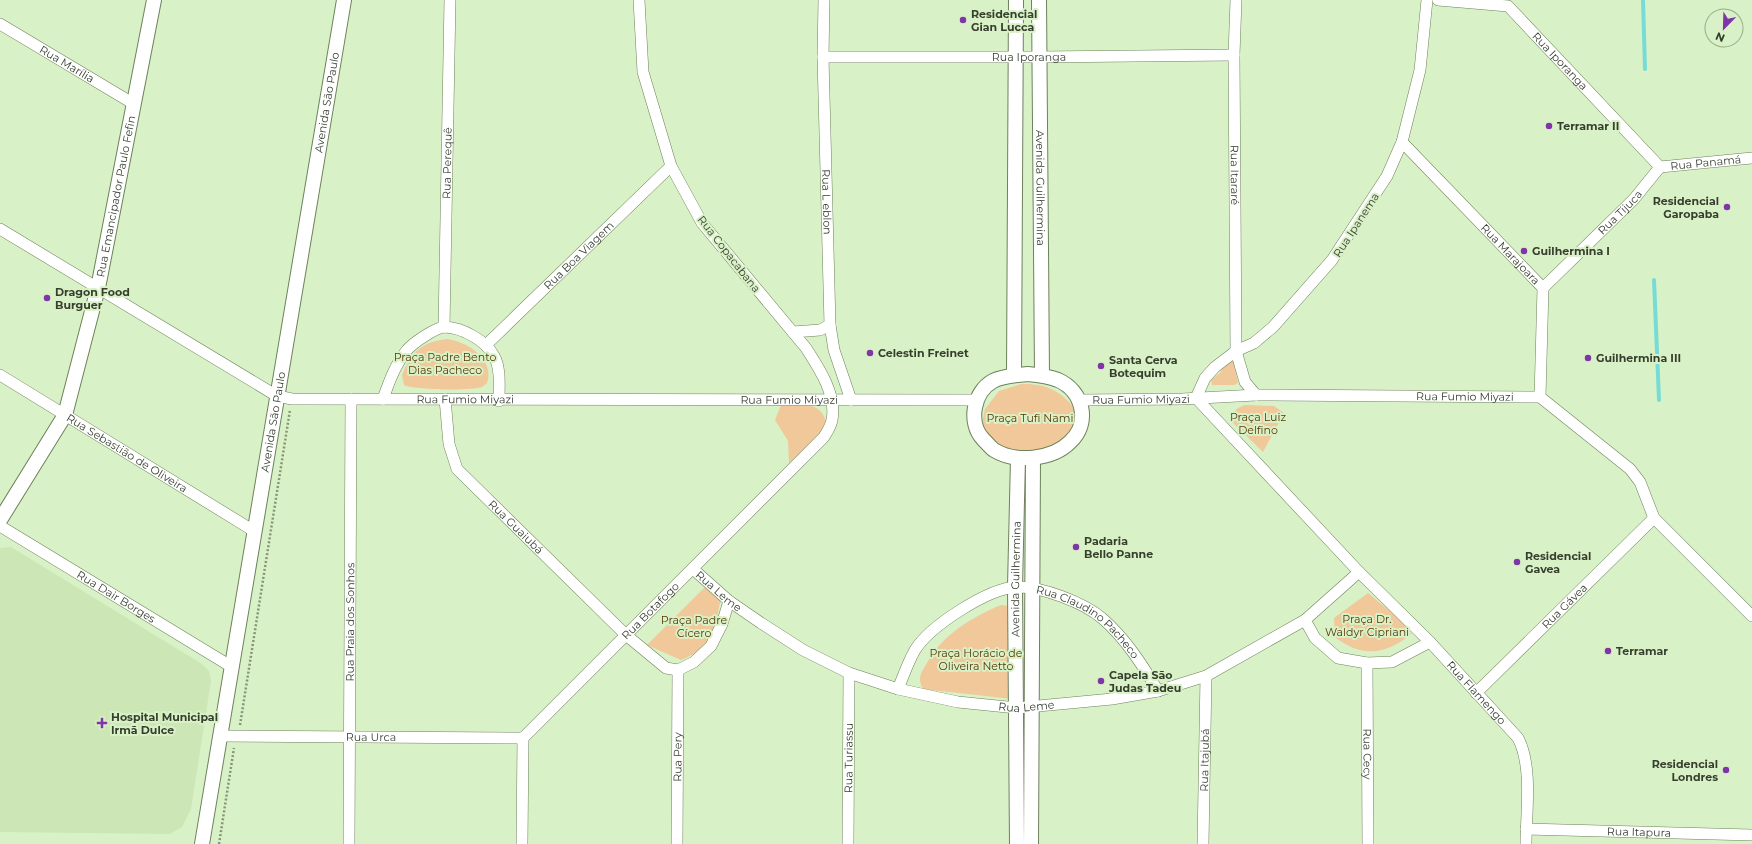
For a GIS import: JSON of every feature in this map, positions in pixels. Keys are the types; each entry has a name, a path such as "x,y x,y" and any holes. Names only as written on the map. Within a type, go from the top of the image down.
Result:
{"street":[{"name":"Rua Emancipador Paulo Fefin","path":"0,520 64,415 98,288 154,0"},
{"name":"Avenida São Paulo","path":"202,844 344,0"},
{"name":"Rua Perequê","path":"444,327 450,0"},
{"name":"Rua Copacabana","path":"639,0 643,72 672,166 702,223 793,332 815,362 833,399"},
{"name":"Rua L eblon","path":"824,0 823,56 830,324 834,350 852,400"},
{"name":"Avenida Guilhermina","path":"1014,375 1016,0"},
{"name":"Avenida Guilhermina","path":"1039,0 1038,57 1042,375"},
{"name":"Rua Itararé","path":"1236,0 1234,55 1236,351 1245,382 1256,395"},
{"name":"Rua Ipanema","path":"1196,398 1205,378 1215,367 1236,351 1254,343 1273,327 1332,260 1387,176 1402,142 1420,70 1427,0"},
{"name":"Rua Iporanga","path":"1438,0 1511,3 1660,167"},
{"name":"Rua Marília","path":"0,24 134,104"},
{"name":"Rua Iporanga","path":"823,56 1038,57 1234,55"},
{"name":"Rua Marajoara","path":"1402,142 1543,288 1540,397"},
{"name":"Rua Panamá","path":"1660,167 1752,158"},
{"name":"Rua Boa Viagem","path":"486,345 672,166"},
{"name":"Rua Tijuca","path":"1543,288 1634,199 1660,167"},
{"name":"Rua Fumio Miyazi","path":"0,229 277,396 292,399 499,401 833,399 977,400"},
{"path":"793,332 816,331 830,324"},
{"path":"383,399 393,372 407,350 432,331 444,327 460,330 486,345 494,357 498,371 499,401"},
{"name":"Rua Sebastião de Oliveira","path":"0,375 254,531"},
{"path":"1014,375 1042,375 1059,381 1080,400 1082,418 1078,433 1070,443 1053,453 1033,458 1008,456 993,449 980,436 974,421 977,400 984,389 993,381 1014,375"},
{"name":"Rua Fumio Miyazi","path":"1080,400 1196,398 1256,395 1540,397"},
{"path":"1540,397 1630,469 1640,482 1654,518 1752,616"},
{"path":"1196,398 1359,572"},
{"name":"Rua Praia dos Sonhos","path":"349,844 351,399"},
{"name":"Rua Botafogo","path":"523,738 824,437 832,421 833,399"},
{"name":"Rua Guaiubá","path":"445,400 449,444 457,469 626,635"},
{"name":"Avenida Guilhermina","path":"1017,844 1015,587 1018,458"},
{"name":"Avenida Guilhermina","path":"1031,844 1033,458"},
{"name":"Rua Gávea","path":"1476,694 1654,518"},
{"name":"Rua Dair Borges","path":"0,526 232,667"},
{"name":"Rua Leme","path":"693,569 729,601 804,650 849,673 898,689 958,702 1017,708 1112,698 1158,691 1206,676 1305,620 1359,572"},
{"name":"Rua Flamengo","path":"1359,572 1430,642 1476,694 1518,738 1522,747 1526,769 1526,844"},
{"name":"Rua Claudino Pacheco","path":"898,689 916,650 947,618 983,598 1015,587 1033,589 1070,600 1103,618 1137,657 1158,691"},
{"path":"626,635 666,668 678,670 694,662 711,646 722,624 729,601"},
{"path":"1305,620 1315,638 1338,658 1367,663 1392,662 1430,642"},
{"name":"Rua Cecy","path":"1367,663 1368,844"},
{"name":"Rua Pery","path":"677,844 678,670"},
{"name":"Rua Turiassu","path":"848,844 849,673"},
{"name":"Rua Itajubá","path":"1204,844 1206,676"},
{"name":"Rua Urca","path":"220,736 523,738"},
{"path":"522,844 523,738"},
{"name":"Rua Itapura","path":"1526,829 1752,835"}],"path":[{"path":"219,844 292,399"}],"shaded area":[{"name":"Hospital Municipal Irmã Dulce","path":"11,547 202,664 209,671 211,681 191,809 182,827 170,834 0,832 0,548"}],"green space":[{"name":"Praça Padre Bento Dias Pacheco","path":"447,339 463,344 478,353 487,366 487,383 482,387 456,389 430,389 404,385 402,375 414,354 424,345 438,340"},
{"path":"1228,359 1233,360 1238,383 1234,385 1212,385 1211,380 1220,373"},
{"name":"Praça Tufi Nami","path":"1021,384 1046,387 1059,393 1071,404 1077,411 1073,436 1041,452 1004,451 987,438 982,423 985,409 999,391"},
{"path":"781,405 808,405 814,407 823,415 826,422 823,431 789,463 788,441 775,420"},
{"name":"Praça Luiz Delfino","path":"1245,405 1274,406 1284,413 1263,452 1232,422 1235,411"},
{"name":"Praça Padre Cícero","path":"705,587 721,597 717,618 707,643 692,655 681,660 647,645"},
{"name":"Praça Dr. Waldyr Cipriani","path":"1368,593 1409,627 1411,634 1392,646 1383,650 1373,651 1364,651 1354,648 1335,637 1334,618"},
{"name":"Praça Horácio de Oliveira Netto","path":"1001,605 1009,606 1012,699 923,689 920,682 922,673 933,653 941,644 969,621"}],"waterway":[{"path":"1643,0 1645,69"},
{"path":"1654,280 1659,400"}],"place":[{"name":"Residencial Gian Lucca","path":"963,20"},
{"name":"Terramar II","path":"1549,126"},
{"name":"Residencial Garopaba","path":"1727,207"},
{"name":"Guilhermina I","path":"1524,251"},
{"name":"Dragon Food Burguer","path":"47,298"},
{"name":"Celestin Freinet","path":"870,353"},
{"name":"Guilhermina III","path":"1588,358"},
{"name":"Santa Cerva Botequim","path":"1101,366"},
{"name":"Padaria Bello Panne","path":"1076,547"},
{"name":"Residencial Gavea","path":"1517,562"},
{"name":"Terramar","path":"1608,651"},
{"name":"Capela São Judas Tadeu","path":"1101,681"},
{"name":"Hospital Municipal Irmã Dulce","path":"102,723"},
{"name":"Residencial Londres","path":"1726,770"}]}
